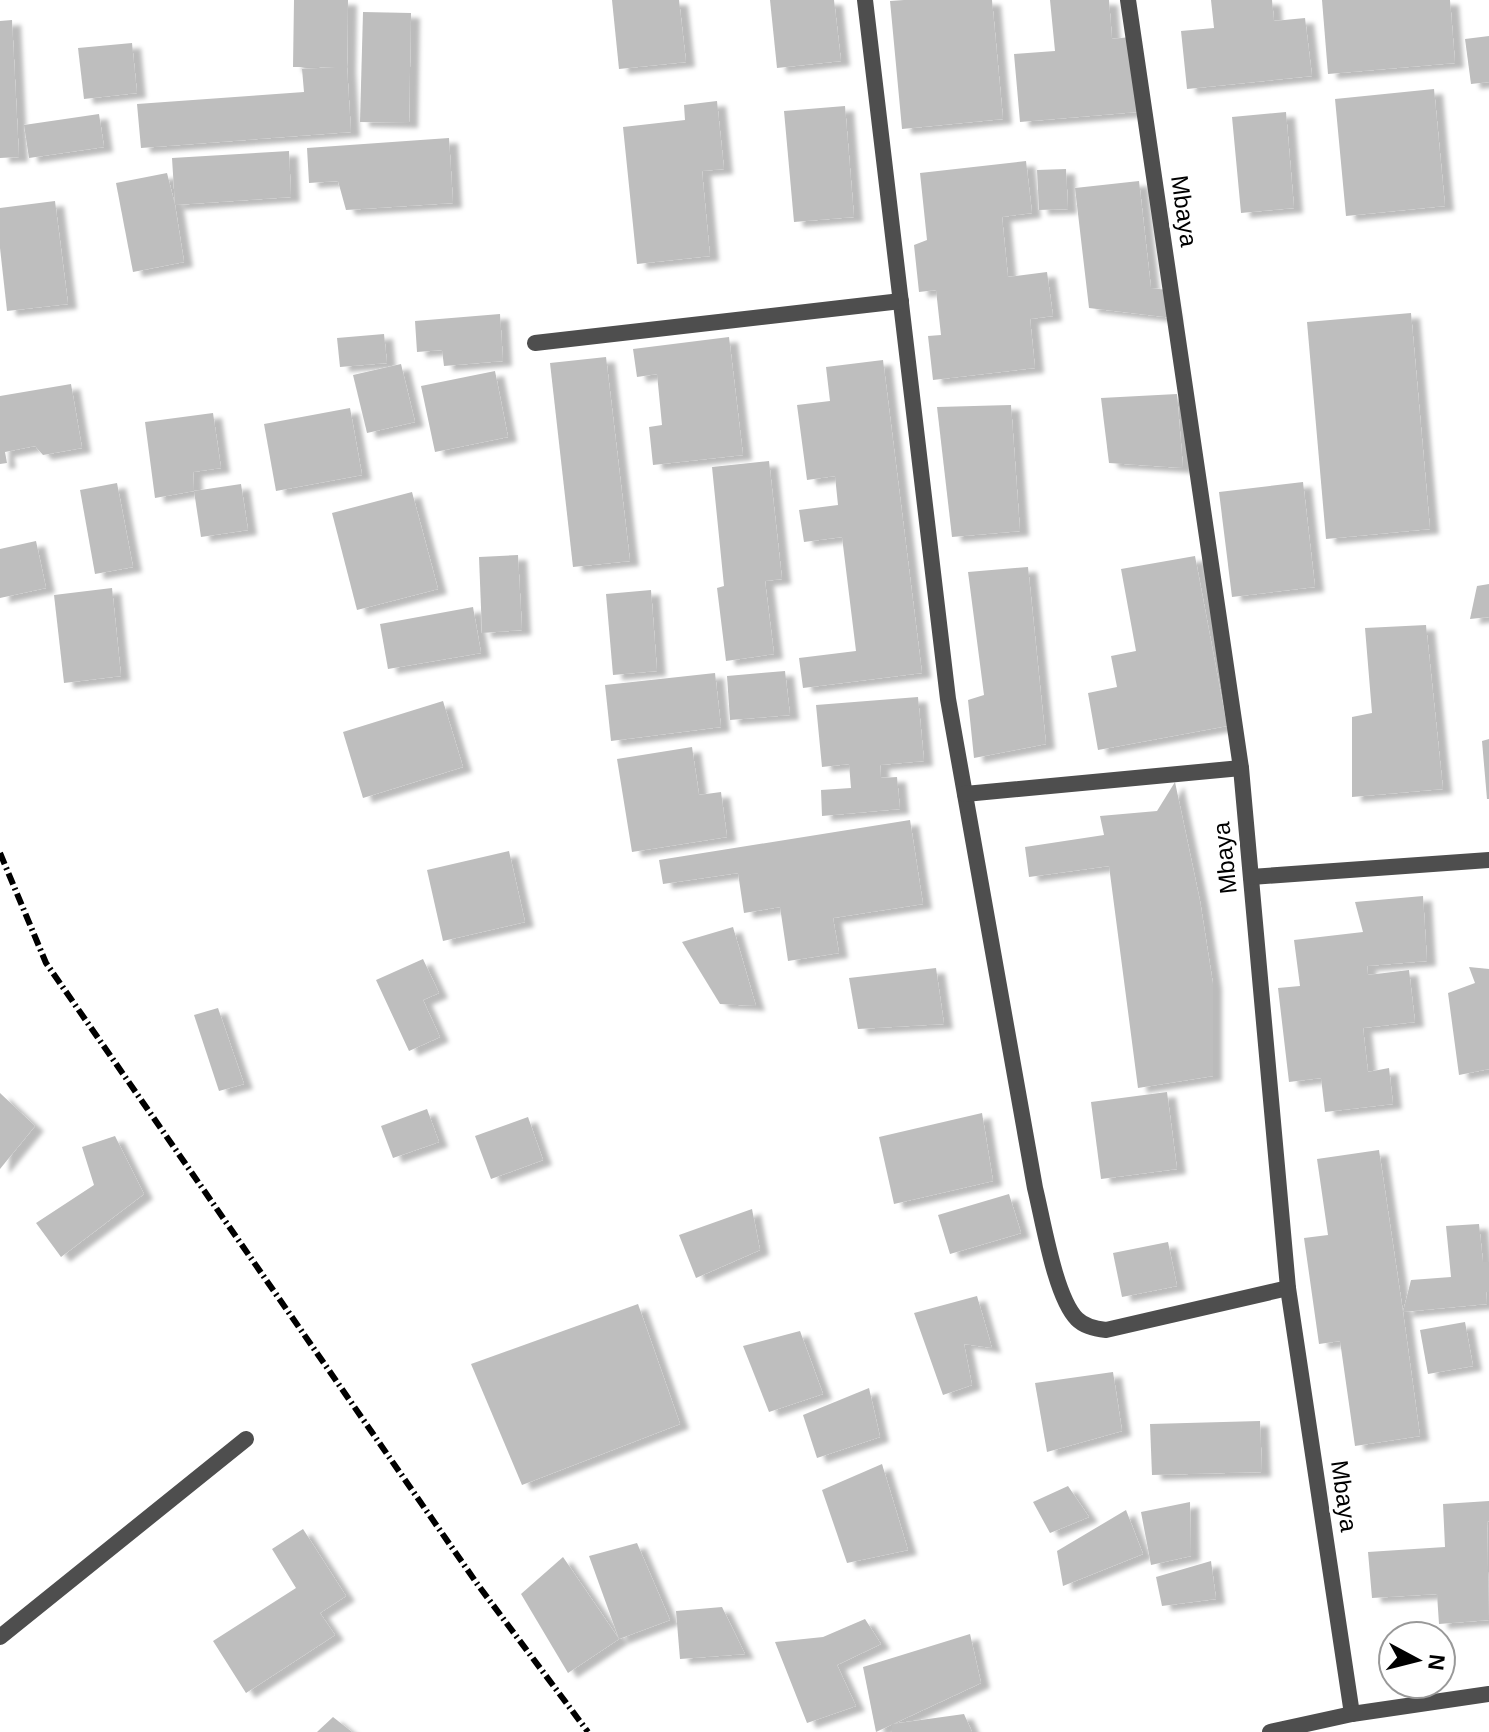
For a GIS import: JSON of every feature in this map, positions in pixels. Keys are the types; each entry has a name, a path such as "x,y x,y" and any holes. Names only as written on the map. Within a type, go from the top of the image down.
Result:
{"street":[{"path":"865,0 948,699 1035,1188 1064,1298 1077,1320 1088,1327 1113,1329 1288,1288"},
{"name":"Mbaya","path":"1128,0 1241,768 1288,1288 1352,1714"},
{"path":"535,343 901,301"},
{"path":"965,794 1241,768"},
{"path":"1251,877 1489,860"},
{"path":"0,1637 246,1439"},
{"path":"1270,1732 1352,1714 1489,1694"}],"building":[{"path":"294,0 348,0 347,67 351,132 141,148 137,104 304,92 302,69 336,67 293,67"},
{"path":"612,0 679,0 686,62 619,69"},
{"path":"770,0 834,0 841,61 777,68"},
{"path":"992,0 1003,119 902,129 890,1"},
{"path":"1050,0 1109,0 1112,39 1130,37 1137,112 1020,122 1014,54 1055,51"},
{"path":"1211,0 1272,0 1274,21 1305,18 1312,76 1187,89 1181,31 1214,28"},
{"path":"1322,0 1450,0 1455,63 1328,74"},
{"path":"363,12 411,13 409,123 360,122"},
{"path":"12,20 19,157 0,158 0,21"},
{"path":"1489,36 1489,82 1471,84 1465,39"},
{"path":"132,43 137,93 84,99 78,48"},
{"path":"1434,89 1445,206 1346,216 1335,99"},
{"path":"717,101 724,169 702,171 710,256 637,264 623,127 685,120 684,105"},
{"path":"845,106 854,217 794,222 784,111"},
{"path":"1286,112 1294,208 1241,213 1232,117"},
{"path":"99,114 104,147 29,158 24,125"},
{"path":"449,138 453,203 346,210 338,181 309,183 307,148"},
{"path":"289,151 291,197 175,205 172,158"},
{"path":"1026,161 1032,213 1002,217 1008,277 1047,272 1053,316 1030,319 1035,368 933,380 928,336 941,335 936,290 919,292 914,245 927,240 920,173"},
{"path":"1066,169 1068,209 1039,210 1037,170"},
{"path":"167,173 184,262 133,272 116,183"},
{"path":"1139,181 1151,288 1167,290 1173,318 1089,308 1075,188"},
{"path":"55,201 68,304 7,311 0,248 0,208"},
{"path":"1411,313 1430,529 1326,539 1307,322"},
{"path":"500,314 503,361 444,366 442,350 417,352 415,321"},
{"path":"384,334 387,363 340,367 337,338"},
{"path":"729,337 743,455 653,465 649,427 662,425 657,374 637,377 633,349"},
{"path":"606,357 630,561 573,567 550,363"},
{"path":"883,360 922,673 803,688 799,658 856,651 842,537 804,542 799,510 838,505 835,476 807,480 797,405 830,401 826,367"},
{"path":"401,364 415,422 367,433 353,375"},
{"path":"495,371 508,437 435,452 421,386"},
{"path":"71,384 82,448 43,455 35,446 5,452 7,463 0,464 0,396"},
{"path":"1177,394 1183,468 1109,463 1101,398"},
{"path":"1011,405 1020,531 952,537 937,407"},
{"path":"350,408 362,475 276,491 264,424"},
{"path":"213,413 221,468 193,472 194,491 155,498 145,422"},
{"path":"769,461 782,579 765,581 774,654 726,661 717,588 724,586 712,467"},
{"path":"1303,482 1315,587 1232,597 1219,492"},
{"path":"117,483 133,567 95,574 80,490"},
{"path":"241,484 248,530 201,537 194,491"},
{"path":"412,492 438,589 357,610 332,513"},
{"path":"36,541 46,588 0,598 0,549"},
{"path":"518,555 522,630 482,633 479,557"},
{"path":"1195,556 1227,726 1098,750 1088,693 1117,687 1111,656 1136,651 1121,569"},
{"path":"1028,567 1046,744 974,758 968,700 984,695 968,572"},
{"path":"1489,584 1489,617 1470,619 1477,586"},
{"path":"112,588 121,676 64,683 54,595"},
{"path":"651,590 657,671 613,675 606,594"},
{"path":"473,607 481,653 388,669 380,624"},
{"path":"1426,625 1443,789 1352,797 1352,717 1372,713 1365,628"},
{"path":"785,671 790,715 730,720 727,676"},
{"path":"715,673 721,727 611,741 605,685"},
{"path":"918,697 924,761 880,765 881,778 897,777 900,809 822,816 821,790 851,788 849,764 822,767 816,705"},
{"path":"443,701 463,767 363,798 343,732"},
{"path":"1489,739 1489,799 1487,799 1482,741"},
{"path":"692,747 699,795 721,792 727,837 632,852 617,759"},
{"path":"1175,782 1200,901 1213,984 1213,1076 1138,1088 1109,866 1029,877 1025,847 1104,835 1100,816 1157,811"},
{"path":"910,820 923,904 833,918 839,953 788,961 780,907 744,913 738,873 663,884 659,860"},
{"path":"509,851 525,922 443,941 427,870"},
{"path":"1423,896 1427,961 1367,966 1368,975 1409,970 1415,1022 1363,1028 1368,1072 1389,1068 1393,1104 1325,1112 1321,1078 1289,1082 1278,988 1300,986 1294,940 1363,932 1355,902"},
{"path":"733,927 756,1006 720,1004 682,942"},
{"path":"423,959 439,993 423,1000 440,1037 409,1051 376,980"},
{"path":"1469,967 1489,969 1489,1069 1459,1075 1448,993 1475,983"},
{"path":"936,968 944,1024 858,1029 849,978"},
{"path":"218,1008 244,1084 219,1091 194,1015"},
{"path":"1167,1092 1177,1169 1101,1179 1091,1102"},
{"path":"0,1093 35,1126 0,1169"},
{"path":"427,1109 439,1142 393,1158 381,1126"},
{"path":"982,1113 993,1181 894,1204 879,1137"},
{"path":"528,1117 543,1160 491,1179 475,1136"},
{"path":"115,1136 144,1194 61,1257 36,1223 94,1185 82,1147"},
{"path":"1379,1150 1420,1436 1355,1446 1340,1341 1319,1344 1304,1238 1328,1235 1317,1159"},
{"path":"1009,1194 1021,1233 950,1254 938,1215"},
{"path":"752,1209 760,1250 696,1278 679,1235"},
{"path":"1479,1224 1483,1262 1489,1262 1487,1304 1403,1312 1411,1280 1451,1277 1446,1226"},
{"path":"1168,1242 1177,1286 1122,1297 1113,1253"},
{"path":"977,1296 992,1348 964,1344 972,1385 943,1395 914,1313"},
{"path":"638,1304 680,1424 522,1485 471,1364"},
{"path":"1465,1322 1473,1366 1428,1374 1420,1330"},
{"path":"800,1331 823,1394 769,1412 743,1346"},
{"path":"1113,1372 1122,1431 1047,1452 1035,1383"},
{"path":"869,1388 880,1437 817,1458 803,1415"},
{"path":"1260,1421 1262,1472 1152,1475 1150,1424"},
{"path":"882,1464 908,1550 847,1563 822,1490"},
{"path":"1068,1486 1089,1517 1050,1533 1033,1502"},
{"path":"1489,1501 1489,1620 1457,1623 1457,1620 1439,1620 1437,1594 1372,1598 1368,1552 1445,1547 1443,1504"},
{"path":"1190,1502 1191,1556 1151,1565 1141,1512"},
{"path":"1126,1510 1143,1554 1063,1586 1057,1551"},
{"path":"303,1529 346,1596 320,1613 335,1635 246,1693 213,1641 296,1588 272,1549"},
{"path":"637,1543 670,1620 619,1639 589,1556"},
{"path":"563,1557 619,1639 568,1673 521,1594"},
{"path":"1211,1561 1216,1599 1162,1606 1156,1577"},
{"path":"722,1607 745,1654 680,1659 676,1611"},
{"path":"865,1619 881,1644 837,1665 856,1706 807,1723 775,1642 823,1637"},
{"path":"970,1634 981,1683 876,1732 863,1667"},
{"path":"964,1714 972,1732 892,1732 892,1724"},
{"path":"333,1717 352,1732 317,1732"}],"railway":[{"path":"0,853 46,963 478,1585 588,1732"}]}
